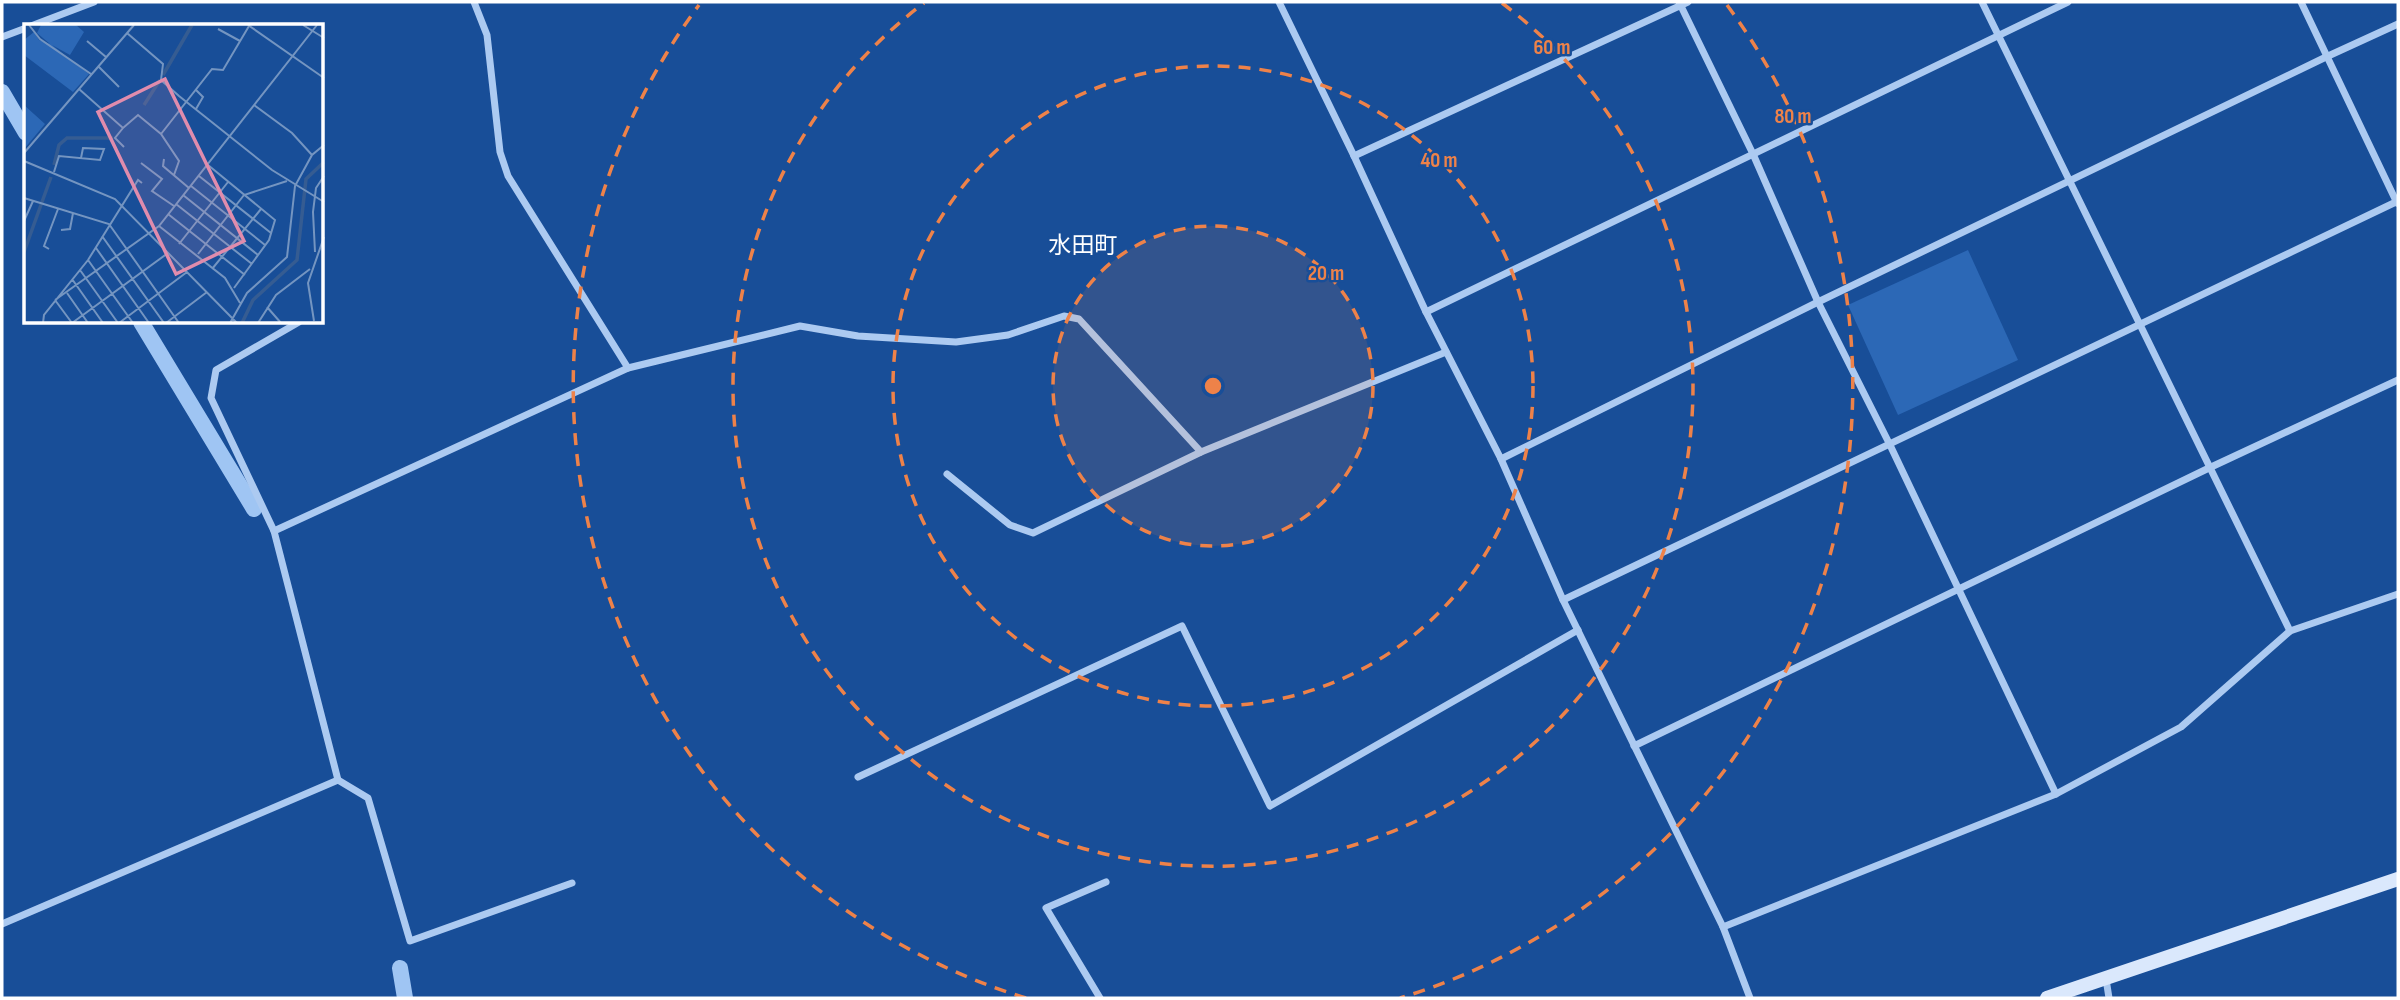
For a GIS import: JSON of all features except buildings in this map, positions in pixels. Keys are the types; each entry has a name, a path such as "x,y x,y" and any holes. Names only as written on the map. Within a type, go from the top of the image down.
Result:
{"street":[{"path":"37,24 94,2"},
{"path":"474,2 487,35 500,152 508,176 628,368"},
{"path":"1279,2 1426,312 1501,459 1577,630 1724,927 1750,998"},
{"path":"1982,2 2290,631"},
{"path":"1426,312 2068,2"},
{"path":"1563,600 2398,203 2301,2"},
{"path":"1354,156 1683,3 1754,154 1818,302 1890,445 2056,794"},
{"path":"1501,459 1818,302 2398,24"},
{"path":"2,37 24,29"},
{"path":"274,531 628,368 800,326 858,336 956,342 1008,335 1063,316 1079,319 1201,452"},
{"path":"296,324 216,370 211,398 274,531 338,780 368,798 410,941 572,883"},
{"path":"947,474 1010,524 1033,533 1201,452 1446,352"},
{"path":"1634,746 2209,468 2398,380"},
{"path":"1724,927 2056,794 2181,727 2290,631 2398,594"},
{"path":"858,777 1182,626 1270,806 1577,630"},
{"path":"2,924 338,780"},
{"path":"2047,998 2398,879"},
{"path":"1100,998 1046,908 1106,882"},
{"path":"2105,978 2109,998"}],"shaded area":[{"path":"1968,250 2018,360 1898,415 1848,305"}],"waterway":[{"path":"2,92 24,130"},
{"path":"142,324 254,509"},
{"path":"400,968 405,998"}],"district":[{"name":"水田町","path":"1083,245"}]}
